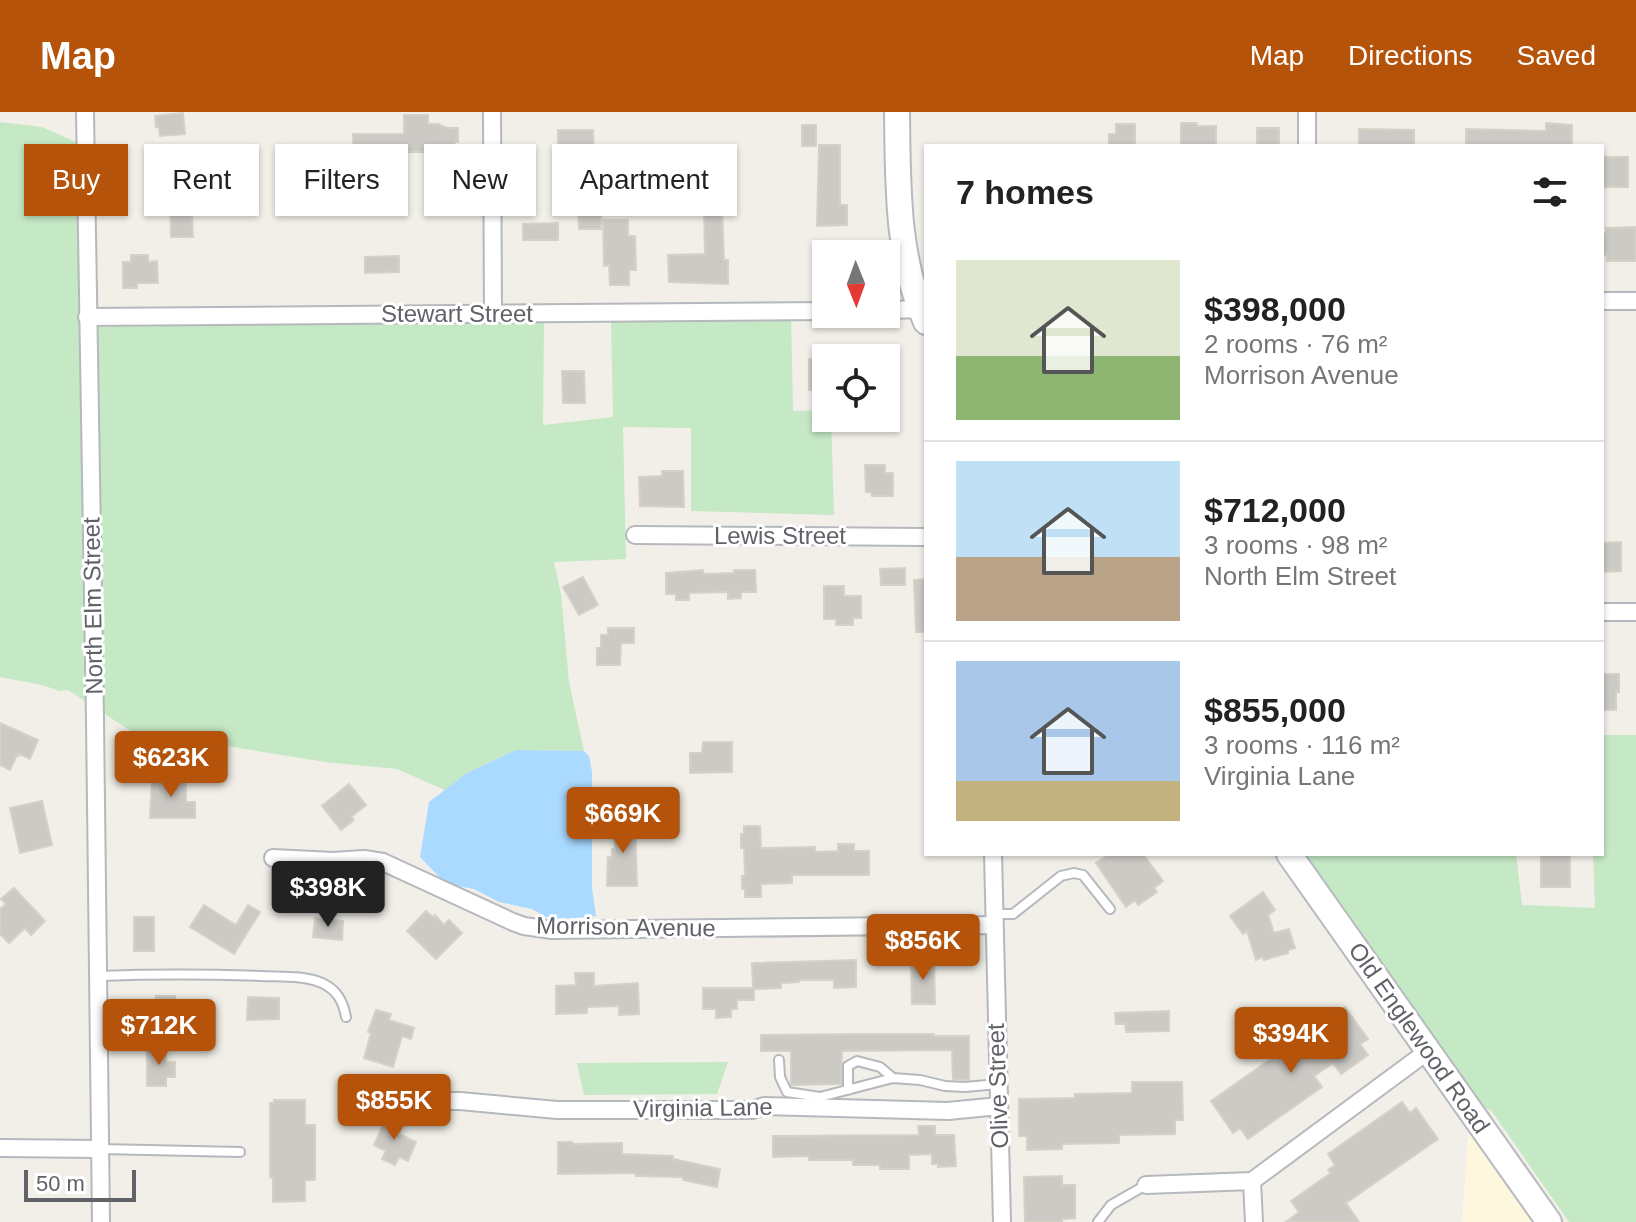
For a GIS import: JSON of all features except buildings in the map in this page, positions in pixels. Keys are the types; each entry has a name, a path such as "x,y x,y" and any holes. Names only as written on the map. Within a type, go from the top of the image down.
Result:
{"street":[{"name":"North Elm Street","path":"85,112 101,1222"},
{"path":"492,112 493,314"},
{"path":"897,112 898,191 902,228 910,275 924,314 900,311"},
{"path":"1307,112 1307,144"},
{"path":"1604,301 1636,301"},
{"name":"Stewart Street","path":"87,317 812,311"},
{"name":"Lewis Street","path":"635,535 924,537"},
{"path":"1604,612 1636,612"},
{"name":"Olive Street","path":"993,856 1002,1222"},
{"name":"Old Englewood Road","path":"1290,856 1549,1222"},
{"name":"Morrison Avenue","path":"273,858 383,862 513,922 552,930 994,920"},
{"path":"1146,1185 1252,1181 1428,1051"},
{"name":"Virginia Lane","path":"407,1101 460,1101 557,1110 752,1110 764,1106 948,1111 999,1106"},
{"path":"0,1148 100,1149"},
{"path":"1252,1181 1254,1222"}],"lane":[{"path":"994,920 1013,914 1061,876 1074,873 1083,875 1110,909"},
{"path":"98,976 220,975 315,980 338,995 344,1004 346,1017"},
{"path":"779,1060 780,1077 787,1092 820,1097 893,1078 945,1086 998,1084"},
{"path":"848,1090 848,1066 857,1061 880,1067 893,1078"},
{"path":"100,1149 240,1152"},
{"path":"1098,1222 1111,1205 1146,1185"}],"shaded area":[{"path":"1470,1125 1539,1222 1462,1222"}],"green space":[{"path":"0,122 42,127 78,143 24,144 24,216 86,216 98,327 544,320 543,425 613,417 611,319 791,316 793,411 812,410 812,432 831,432 834,515 691,511 691,428 623,427 626,559 554,562 561,594 569,682 584,751 516,750 467,773 445,790 397,769 325,762 215,744 160,750 68,690 60,691 0,677"},
{"path":"1604,735 1636,735 1636,1222 1569,1222 1491,1110 1481,1107 1300,856 1516,856 1522,905 1595,908 1593,856 1604,856"},
{"path":"728,1062 717,1094 584,1095 577,1063"}],"water":[{"path":"516,750 584,751 589,756 592,772 592,888 596,916 552,920 532,909 499,902 474,889 446,884 420,857 429,802 467,773"}]}
